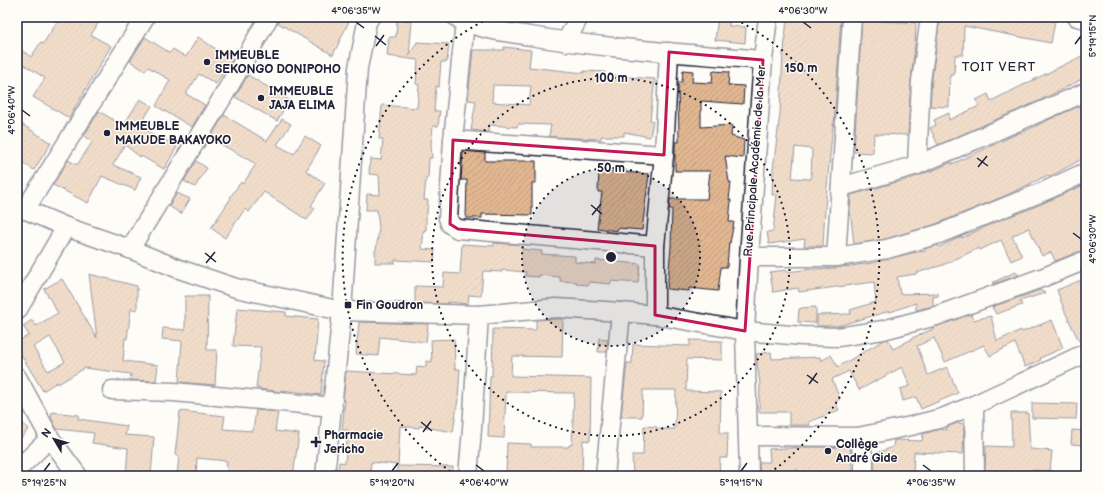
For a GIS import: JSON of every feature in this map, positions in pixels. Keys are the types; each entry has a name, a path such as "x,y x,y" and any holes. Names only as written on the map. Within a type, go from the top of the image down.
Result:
{"street":[{"path":"146,17 21,208 66,227 179,269 236,288 342,311 479,315 556,308 655,315 745,331 802,336 838,337 883,330 936,316 1044,277 1086,260"},
{"path":"130,250 224,95 269,17"},
{"path":"325,476 342,311 358,68 367,22 370,17"},
{"path":"566,42 579,17"},
{"path":"763,60 768,17"},
{"path":"836,257 852,17"},
{"path":"917,165 921,81 930,17"},
{"path":"1078,17 1086,19"},
{"path":"461,19 448,218 450,224 458,229 655,246"},
{"name":"Rue Principale Académie de la Mer","path":"461,19 490,23 566,42 763,60 745,331 749,476"},
{"path":"655,315 655,246 664,155 669,52"},
{"path":"841,187 917,165 1086,92"},
{"path":"453,140 664,155"},
{"path":"749,257 836,257 887,249 939,234 1047,190 1086,172"},
{"path":"17,311 66,227"},
{"path":"605,476 621,312"},
{"path":"468,476 479,315"},
{"path":"748,436 858,437 912,426 942,418 974,405 1086,353"},
{"path":"17,377 50,438 78,476"},
{"path":"112,390 174,392 332,407"},
{"path":"974,405 975,476"},
{"path":"858,437 864,458 864,476"},
{"path":"17,470 50,438"}],"highlighted area":[{"path":"669,52 763,60 745,331 655,315 655,246 458,229 450,224 453,140 664,155"}],"building":[{"path":"60,17 102,17 91,35 111,46 69,118 33,97 45,78 23,64 17,73 17,47 31,57 41,42 43,44"},
{"path":"279,17 351,17 333,55 278,23"},
{"path":"718,17 730,17 729,26 746,27 745,43 715,40"},
{"path":"787,17 841,17 834,126 833,124 823,246 804,246 805,239 769,244 767,232 773,231 777,195 772,195 773,169 780,114","holes":["795,147 812,149 811,179 792,178"]},
{"path":"862,17 881,17 881,21 916,23 908,135 874,134 873,153 854,152"},
{"path":"940,17 1035,17 1055,21 1051,43 964,26 963,55 955,55 954,75 950,75 949,107 930,106"},
{"path":"397,20 412,21 409,56 417,42 449,44 447,62 441,62 439,87 436,86 434,111 440,111 438,126 433,126 431,145 432,158 429,158 428,178 426,178 424,200 428,200 426,230 424,230 422,249 435,250 434,262 395,260 395,263 375,263 375,250 379,228 377,210 366,210 367,194 380,195 379,175 369,174 370,159 381,160 383,139 379,139 382,105 417,108 419,85 416,84 418,60 387,56 389,37 396,37"},
{"path":"145,37 170,53 173,49 186,57 198,37 232,60 216,84 199,74 186,94 205,105 192,127 156,106 170,80 148,67 145,71 130,61"},
{"path":"504,47 531,50 529,67 584,73 584,71 605,72 604,75 655,79 650,120 653,121 650,137 624,132 624,136 601,136 601,139 553,137 549,136 551,125 518,124 517,127 489,125 488,132 471,130 476,101 468,100 473,50 504,50","holes":["493,85 531,86 529,105 492,102"]},
{"path":"1086,54 1086,77 1041,100 938,145 930,128 936,125 934,120 949,113 949,120 979,106 976,100 988,94 991,101"},
{"path":"683,70 693,71 692,82 712,83 713,71 729,72 728,85 744,86 743,104 701,101 701,127 732,125 731,136 744,140 743,158 725,156 729,182 731,182 729,222 734,222 730,243 729,242 727,267 721,267 718,291 689,288 689,291 667,289 671,247 672,209 669,209 670,199 707,199 710,171 675,171 675,142 679,142 678,82 682,82"},
{"name":"IMMEUBLE JAJA ELIMA","path":"248,75 289,100 277,121 235,97"},
{"path":"140,99 152,106 140,125 161,141 162,138 177,147 164,169 141,156 140,157 125,145 113,165 141,177 135,190 102,176 88,203 53,185 68,160 77,165 93,141 84,136 99,111 123,126"},
{"path":"1086,103 1086,157 1049,177 1048,175 1007,195 936,224 885,239 854,244 850,210 851,195 912,178 952,162 952,164"},
{"path":"224,115 267,141 282,119 291,124 277,145 294,154 305,136 321,146 306,171 325,183 311,206 315,208 307,220 264,192 249,212 245,209 225,238 211,228 231,198 230,197 241,182 243,184 256,164 210,138"},
{"path":"17,121 51,143 34,170 17,159"},
{"path":"463,151 485,153 485,161 536,161 536,183 532,183 532,215 482,214 482,218 466,218 467,180 461,180"},
{"path":"196,161 207,168 195,187 184,181"},
{"path":"599,170 649,174 642,230 617,228 617,231 597,228 602,192 598,192"},
{"path":"1086,184 1086,249 1055,261 1051,252 1042,256 1029,228 1012,236 1022,256 1011,261 1001,240 980,250 979,248 943,265 916,274 897,277 900,294 938,293 938,296 933,297 933,306 916,310 916,303 890,312 837,326 817,326 817,315 851,314 850,310 876,302 874,282 799,292 798,288 773,292 770,272 835,268 872,263 925,251 924,249 938,245 939,247 962,236 962,238 1000,220 1032,208"},
{"path":"177,193 190,199 181,214 169,206"},
{"path":"494,243 522,245 522,249 542,251 541,254 575,256 575,262 596,264 596,260 640,264 638,283 611,281 611,284 589,282 589,285 576,284 577,282 560,281 560,277 539,275 539,277 525,276 526,272 502,270 502,272 483,271 481,296 469,295 468,304 448,302 448,304 415,303 415,286 443,287 444,273 460,274 462,244 494,246"},
{"path":"1015,272 1019,275 993,284 992,283"},
{"path":"89,274 137,286 137,310 131,309 127,339 125,338 123,361 158,365 156,381 130,380 131,374 85,368 43,391 17,348 17,342 29,335 23,326 32,320 36,326 58,313 44,289 62,279 97,338","holes":["50,337 65,362 48,371 33,347"]},
{"path":"1086,278 1086,338 1079,341 1065,312 1057,290"},
{"path":"1040,290 1045,293 1020,301 1022,305 996,314 992,307"},
{"path":"185,296 208,296 207,350 217,350 215,385 179,382 182,341 162,339 163,328 185,330"},
{"path":"816,307 816,323 798,322 799,309"},
{"path":"237,308 286,312 286,316 318,319 315,360 324,361 321,395 281,390 281,392 256,388 261,347 233,346"},
{"path":"971,314 973,320 991,316 997,341 1021,330 1022,332 1052,320 1063,348 1040,358 1041,360 1025,367 1015,343 990,356 984,345 945,362 934,338 917,346 928,375 947,367 958,393 921,409 916,397 903,401 900,389 910,386 902,367 859,390 849,371 832,379 840,399 835,402 839,410 809,422 810,425 789,425 789,412 759,412 760,384 756,354 771,352 772,359 820,357 821,361 831,355 838,367 884,340 888,339 893,349 912,338 933,329 932,328"},
{"path":"563,319 562,357 512,356 511,376 591,378 590,441 583,440 582,476 568,476 568,473 525,473 525,476 506,476 507,443 531,444 531,447 569,447 569,445 572,445 574,393 506,392 504,438 488,437 493,329 536,330 536,320"},
{"path":"359,322 428,324 426,342 380,337 378,356 356,354"},
{"path":"599,338 608,339 607,352 598,352"},
{"path":"454,339 455,369 460,369 458,399 453,432 419,426 419,428 400,426 398,465 371,462 370,476 338,475 339,462 345,463 348,430 342,430 346,371 416,375 417,366 426,367 426,361 432,362 431,340"},
{"path":"690,340 722,341 722,360 687,359 686,391 721,392 720,433 728,433 727,458 720,458 719,476 633,476 632,455 643,455 644,426 657,427 657,429 675,429 676,390 643,390 642,417 621,417 627,363 632,363 633,344 690,346"},
{"path":"1032,403 1077,404 1076,419 1032,418"},
{"path":"256,410 278,412 275,431 299,434 293,476 226,476 227,461 197,458 196,476 177,476 179,456 175,455 180,411 225,416 223,429 253,431"},
{"path":"52,412 79,415 78,419 127,426 125,435 154,437 151,476 126,476 128,448 92,443 94,433 57,429 51,418"},
{"path":"1011,413 1028,413 1030,449 1052,451 1050,471 1031,470 1032,476 985,474 986,446 1012,447"},
{"path":"17,418 29,429 17,442"},
{"path":"957,423 964,424 963,454 914,452 913,476 874,476 874,454 893,447 894,440 922,441 923,434 940,429 947,430 947,427"},
{"path":"1072,430 1085,431 1084,445 1071,444"},
{"path":"850,447 853,476 799,476 798,470 776,471 776,476 760,476 759,462 770,462 769,449"},
{"path":"397,466 453,467 452,476 397,476"}],"place":[{"name":"IMMEUBLE SEKONGO DONIPOHO","path":"207,62"},
{"name":"IMMEUBLE JAJA ELIMA","path":"261,98"},
{"name":"IMMEUBLE MAKUDE BAKAYOKO","path":"107,133"},
{"name":"Fin Goudron","path":"348,305"},
{"name":"Pharmacie Jericho","path":"316,442"},
{"name":"Collège André Gide","path":"828,451"}],"district":[{"name":"TOIT VERT","path":"999,67"}]}
